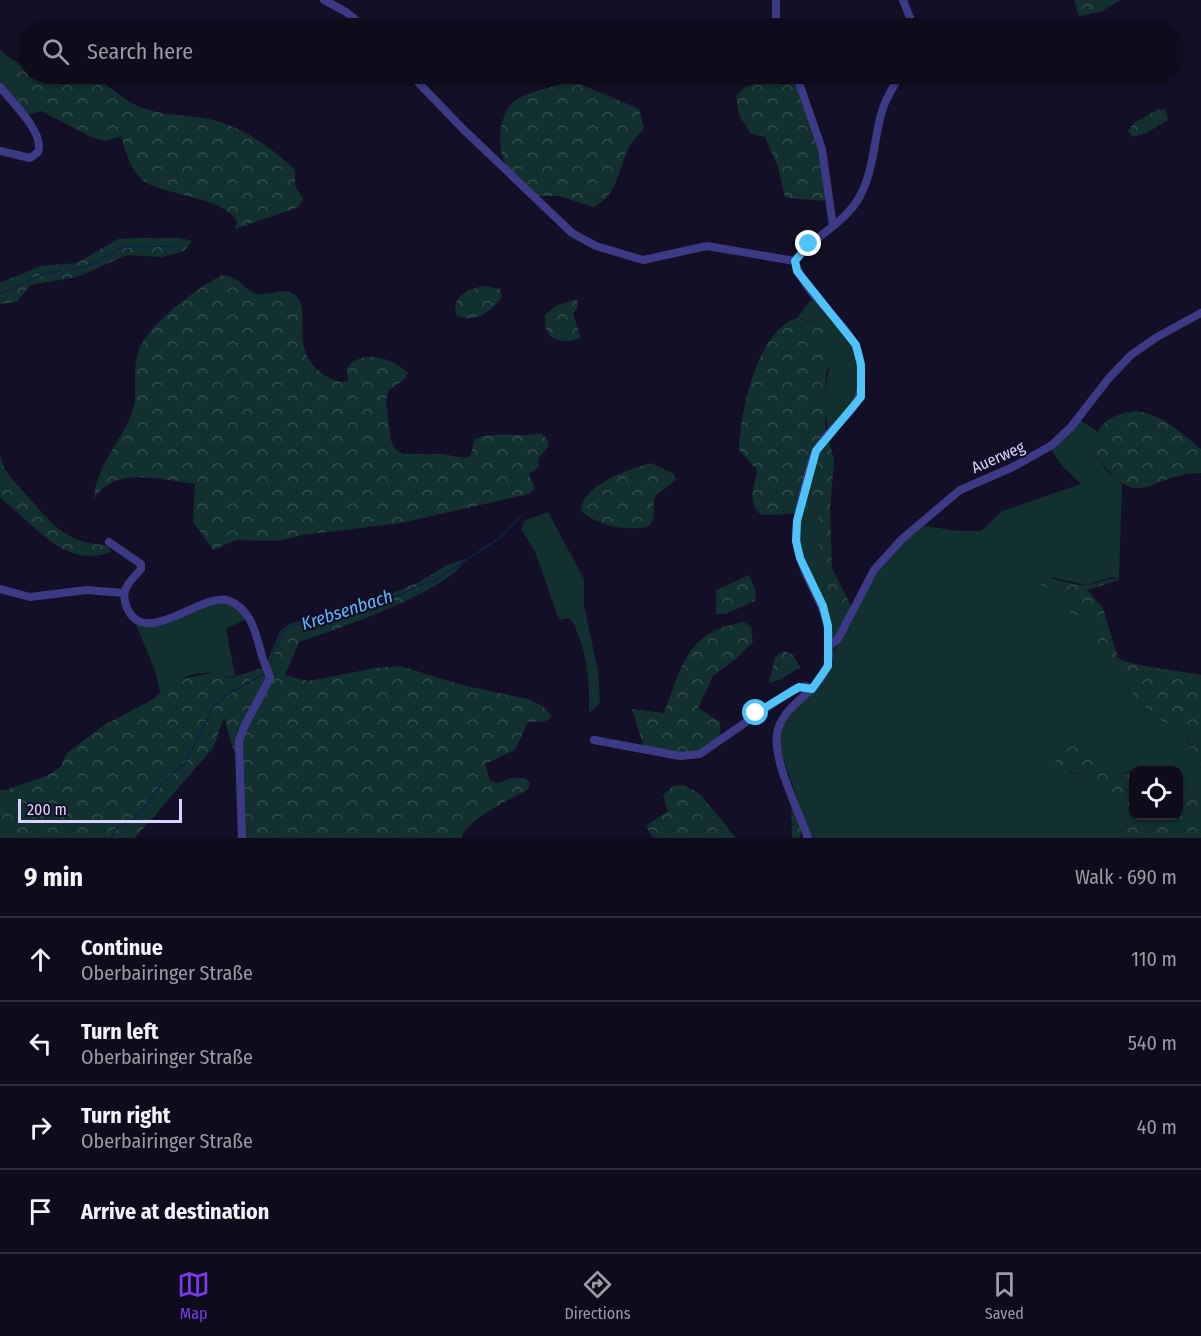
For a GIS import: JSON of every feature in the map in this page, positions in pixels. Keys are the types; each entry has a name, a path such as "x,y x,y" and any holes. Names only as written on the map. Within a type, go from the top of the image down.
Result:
{"street":[{"path":"324,0 354,18"},
{"path":"776,0 776,18"},
{"path":"903,0 910,18"},
{"path":"420,84 463,129 572,233 583,240 619,254 643,260 707,246 795,261"},
{"path":"799,84 822,149 833,226"},
{"path":"795,261 809,244 848,212 863,190 882,111 896,84"},
{"path":"0,87 35,131 40,142 38,152 30,158 0,151"},
{"path":"795,261 805,283 856,345 861,365 861,397 816,451 797,521 798,549 827,617 829,646 828,666 812,689 782,721 777,740 785,773 808,838"},
{"name":"Auerweg","path":"829,646 838,639 874,570 902,539 960,490 1013,467 1052,445 1075,422 1109,378 1131,355 1157,337 1201,313"},
{"path":"109,542 141,564 141,568 128,581 124,594 129,612 139,620 174,619 213,599 234,603 249,618 268,670 269,682 245,724 239,741 242,838"},
{"path":"0,589 30,597 86,590 124,594"},
{"path":"594,740 662,754 691,756 709,749 756,713 790,691 805,686 812,689"}],"green space":[{"path":"1074,0 1121,0 1100,12 1079,16"},
{"path":"0,50 13,60 13,99 0,83"},
{"path":"13,60 18,63 18,84 105,84 130,102 148,110 204,118 228,125 265,145 295,170 295,186 303,198 299,207 235,229 237,222 221,207 154,186 139,177 132,166 121,136 106,141 91,137 41,111 25,115 13,99"},
{"path":"563,84 580,84 639,109 644,128 629,147 608,196 593,207 559,196 537,196 509,170 500,142 502,121 512,104 519,98"},
{"path":"754,84 798,84 822,152 827,201 785,198 778,167 765,137 751,134 739,115 736,96 745,87"},
{"path":"1158,109 1166,110 1168,120 1148,132 1133,137 1128,131 1134,123"},
{"path":"181,238 192,241 184,251 162,257 127,255 77,277 30,285 17,302 0,304 0,283 40,266 77,263 118,239"},
{"path":"222,275 234,278 258,294 284,291 297,297 301,305 302,334 307,356 314,366 334,380 348,381 347,368 361,358 369,357 378,357 394,363 408,373 405,379 389,390 386,400 391,441 395,449 403,454 441,454 466,458 471,455 474,439 491,435 541,433 547,439 549,446 538,459 539,467 529,474 535,489 529,494 401,523 303,535 278,541 236,540 213,550 193,522 195,484 154,478 126,478 103,488 94,499 95,488 103,466 131,415 137,356 141,345 149,333 172,310"},
{"path":"485,286 500,289 502,297 498,302 477,317 457,316 455,309 458,299 467,291"},
{"path":"813,297 842,331 856,357 859,370 859,385 854,404 828,432 824,404 829,365 814,322 797,318"},
{"path":"577,299 578,307 573,314 581,338 560,341 546,330 545,315 555,306"},
{"path":"797,318 825,329 829,365 826,372 825,424 834,460 830,509 832,568 851,606 848,613 838,606 826,582 820,553 818,513 761,515 756,510 753,499 757,470 739,450 747,395 761,355 771,338 783,325"},
{"path":"1136,411 1164,420 1201,449 1201,473 1182,475 1144,488 1134,488 1123,483 1110,472 1094,452 1096,435 1105,422 1111,418"},
{"path":"1080,420 1097,431 1094,452 1107,471 1122,483 1119,580 1111,577 1086,585 1051,577 1053,589 1067,593 1074,600 1067,612 1091,618 1100,650 1112,671 1156,718 1186,732 1195,764 1201,768 1201,797 1183,792 1183,766 1129,766 1129,771 1118,774 1083,745 1069,773 1082,774 1129,818 1122,838 811,838 779,746 781,727 828,670 833,653 877,568 921,525 956,531 981,531 1002,511 1081,484 1063,467 1050,448"},
{"path":"0,454 3,466 9,475 51,522 69,536 80,541 107,545 111,552 94,556 78,555 63,549 50,541 0,498"},
{"path":"651,463 674,474 676,480 655,496 652,521 647,527 612,526 595,520 581,511 583,502 597,486 631,469"},
{"path":"548,512 584,579 584,605 598,671 600,703 589,713 588,676 584,652 576,629 570,618 559,620 535,552 521,529 524,521"},
{"path":"818,512 820,553 826,582 838,606 848,613 835,637 831,635 828,611 799,545 801,513"},
{"path":"465,559 456,571 416,596 363,619 299,642 285,675 308,681 375,668 400,666 462,685 528,699 543,706 552,717 546,721 528,722 515,750 485,764 490,781 499,783 511,778 525,778 530,783 528,790 483,815 467,828 462,835 463,838 238,838 235,755 224,718 213,748 135,838 0,838 0,790 3,791 49,775 61,766 67,753 104,725 150,701 178,679 213,673 230,678 265,667 280,631 291,623 331,615 390,594 419,582 447,565"},
{"path":"749,575 756,592 755,601 725,614 716,614 716,590"},
{"path":"1040,577 1081,585 1111,579 1119,580 1087,590 1103,608 1118,658 1145,666 1201,675 1201,768 1195,764 1186,732 1156,718 1112,671 1100,650 1091,619 1067,612 1074,600 1067,593 1041,585"},
{"path":"227,602 248,618 226,629 235,676 197,673 178,680 160,693 156,673 134,620 146,623 202,604"},
{"path":"744,622 751,627 753,642 737,658 713,676 698,708 720,722 721,738 693,752 675,753 644,748 632,709 664,713 689,653 709,634"},
{"path":"784,651 793,655 800,667 782,679 769,683 775,657"},
{"path":"1066,741 1083,745 1118,774 1129,773 1129,818 1082,774 1063,769 1057,763 1052,754 1056,743"},
{"path":"684,785 701,795 736,838 653,838 646,826 668,811 663,795 673,786"},
{"path":"1183,792 1201,797 1201,838 1122,838 1129,818 1129,820 1183,820"},
{"path":"791,797 803,829 799,838 792,838"}],"waterway":[{"path":"68,270 85,267 124,247 174,246"},
{"path":"0,294 43,274 60,271"},
{"name":"Krebsenbach","path":"269,667 280,636 289,627 358,609 402,594 429,581 433,582 501,537 521,516"},
{"name":"Krebsenbach","path":"111,838 116,829 137,817 165,780 185,763 214,706 230,693 265,673"}],"route":[{"path":"756,713 799,687 805,686 812,689 828,666 827,617 800,558 796,541 797,521 816,451 861,397 861,365 856,345 797,271 795,261 809,244"}]}
